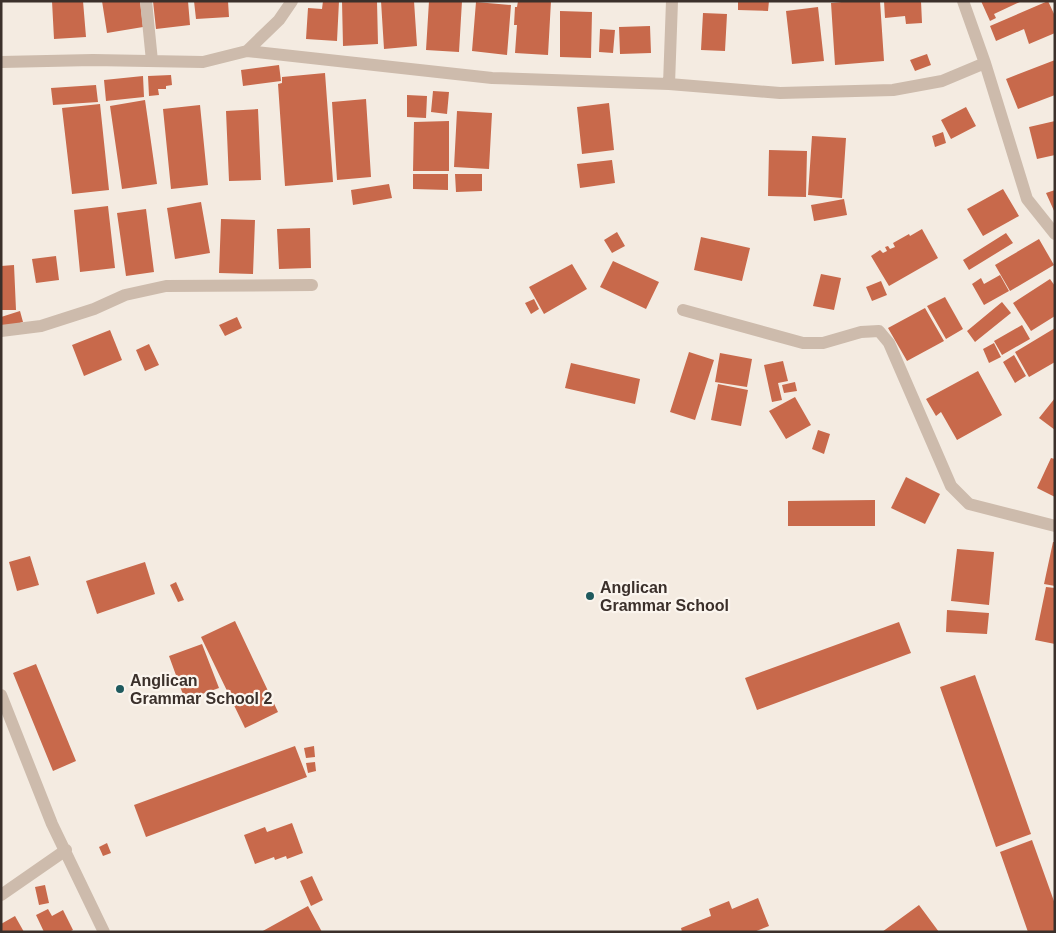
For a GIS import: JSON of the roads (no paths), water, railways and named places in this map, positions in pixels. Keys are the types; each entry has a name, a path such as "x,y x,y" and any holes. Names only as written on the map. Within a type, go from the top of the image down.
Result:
{"street":[{"path":"146,1 152,61"},
{"path":"247,51 279,20 292,1"},
{"path":"669,84 672,1"},
{"path":"963,1 985,63 1028,199 1055,234"},
{"path":"1,62 93,60 203,62 247,51 492,78 669,84 780,93 893,90 942,82 985,63"},
{"path":"1,331 41,326 94,309 125,295 166,286 312,285"},
{"path":"683,310 803,343 823,343 861,332 879,331 889,343 951,486 969,504 1055,526"},
{"path":"1,695 52,824 104,932"},
{"path":"1,895 66,850"}],"place":[{"name":"Anglican Grammar School","path":"590,596"},
{"name":"Anglican Grammar School 2","path":"120,689"}]}
